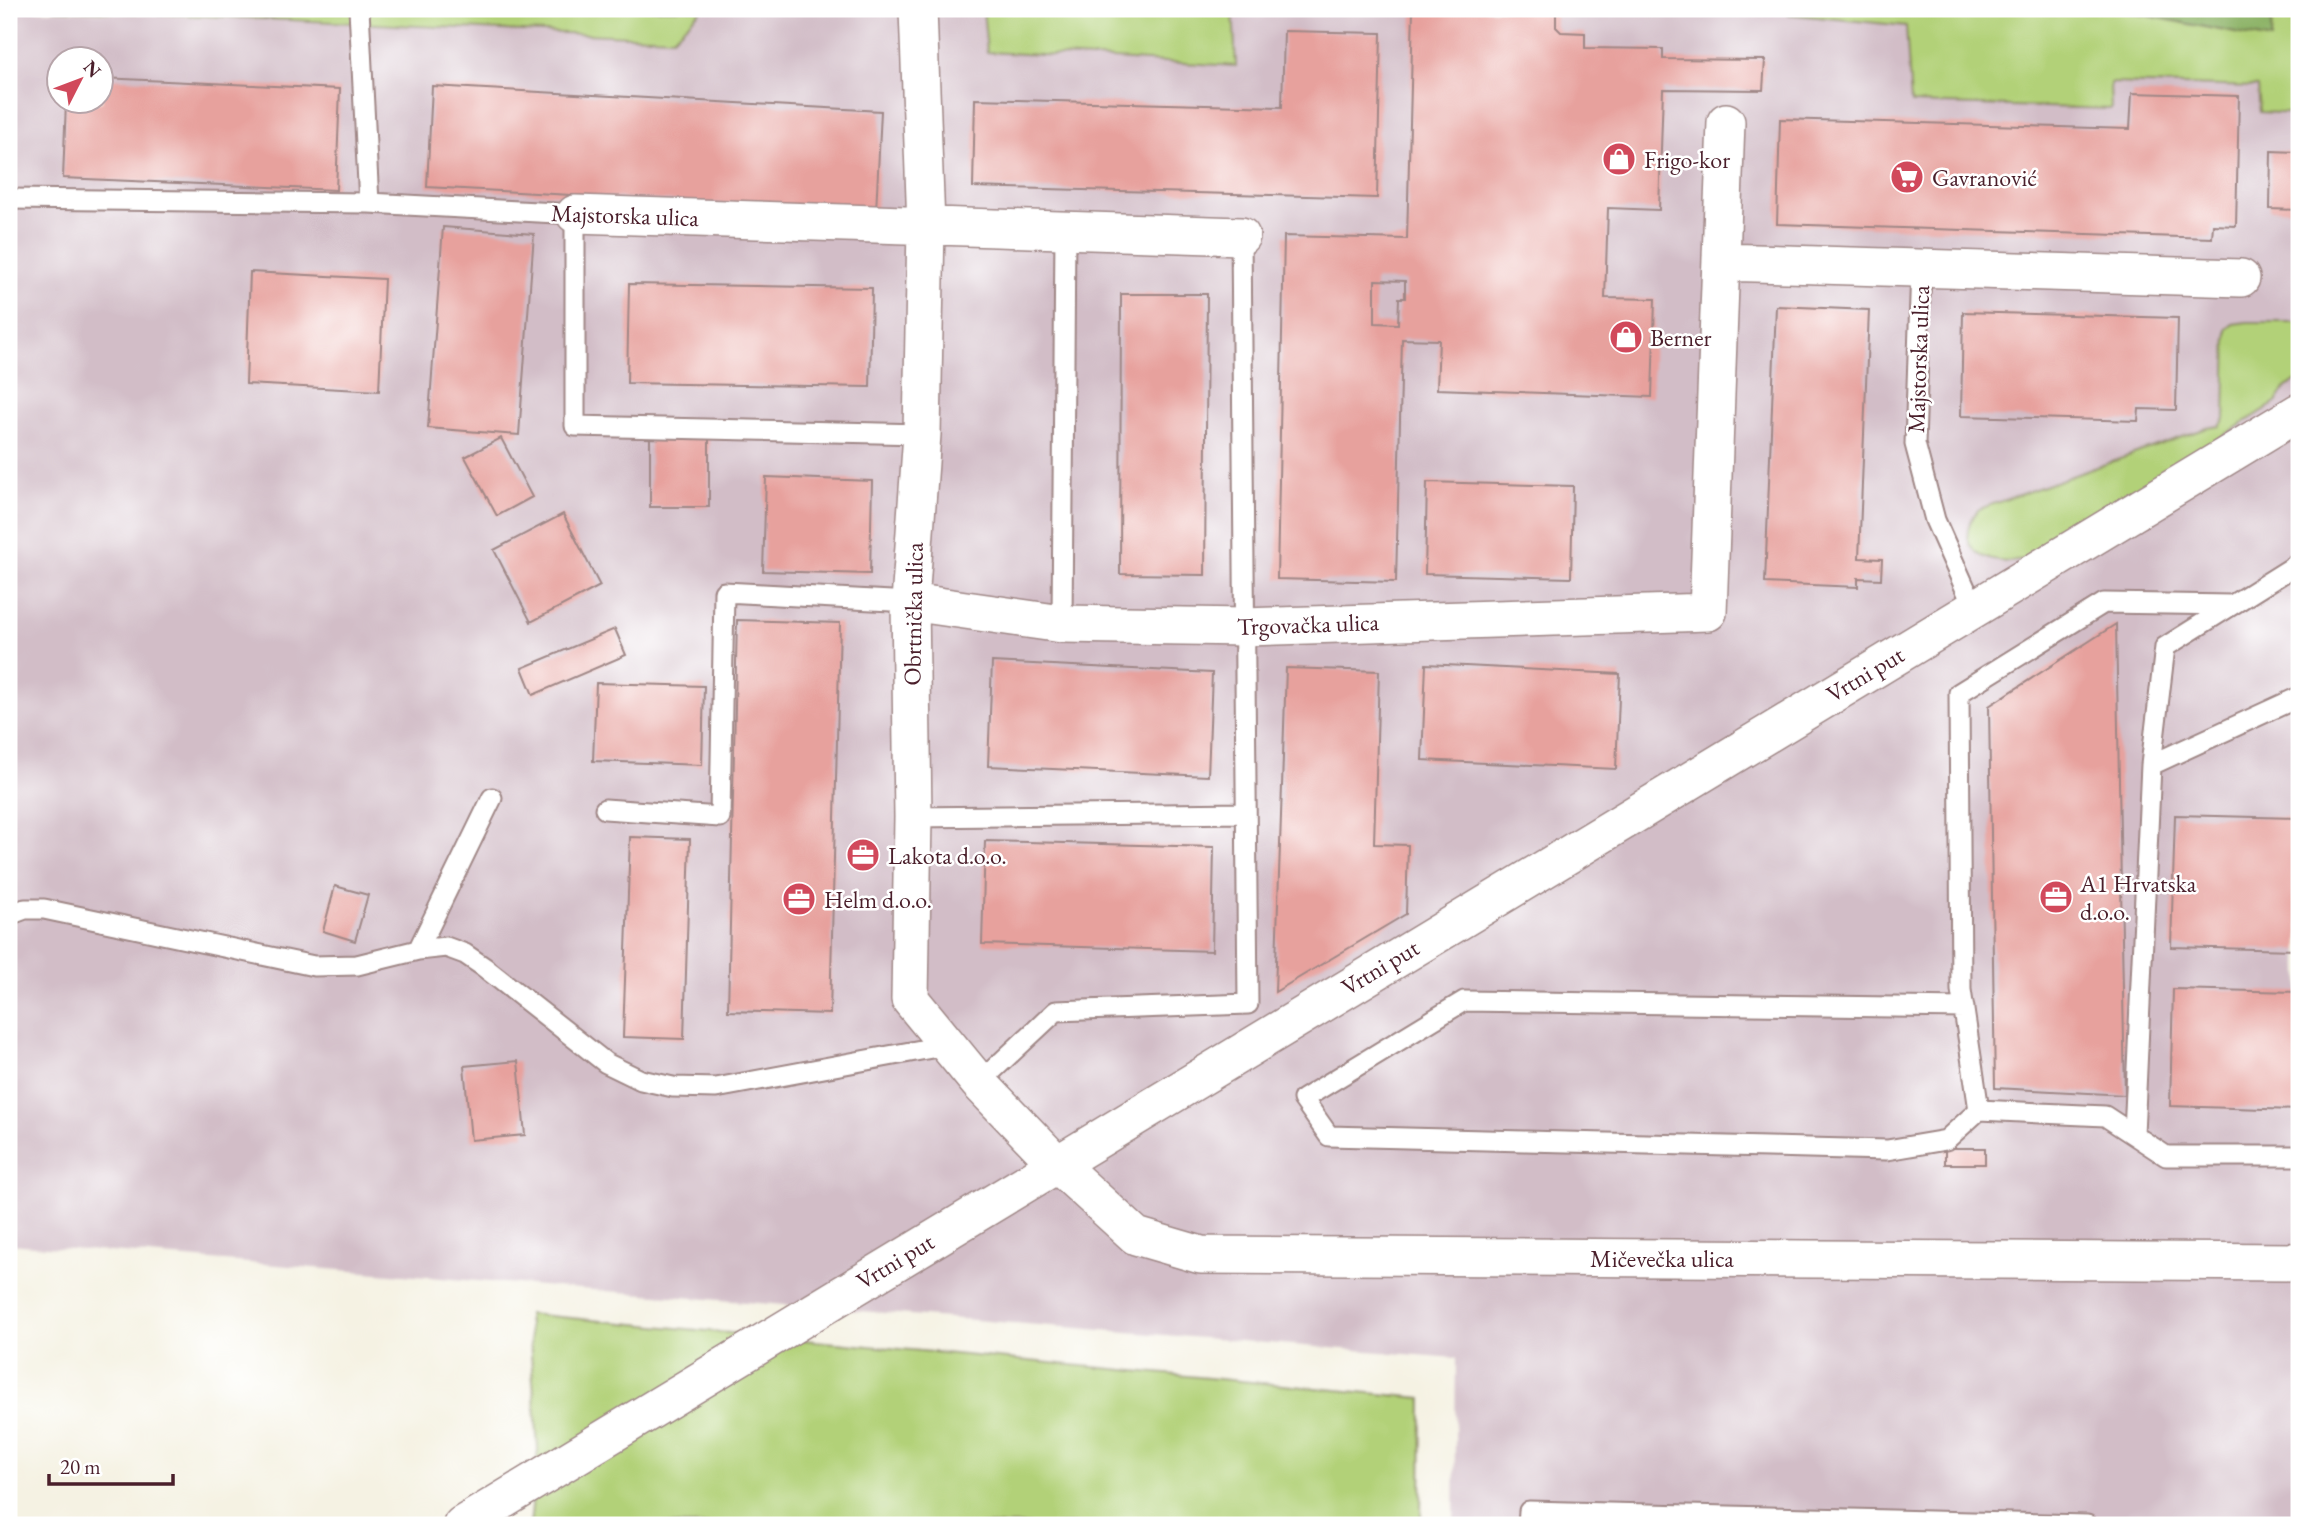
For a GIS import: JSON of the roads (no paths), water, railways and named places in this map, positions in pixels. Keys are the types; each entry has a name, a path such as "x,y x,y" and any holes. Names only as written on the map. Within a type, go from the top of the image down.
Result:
{"street":[{"name":"Obrtnička ulica","path":"918,9 926,226 922,434 910,603 913,817 910,999 979,1083 1056,1163"},
{"path":"1721,262 1726,122"},
{"name":"Majstorska ulica","path":"575,214 1241,236"},
{"name":"Majstorska ulica","path":"1721,262 2241,278"},
{"name":"Trgovačka ulica","path":"910,603 1062,624 1245,627 1708,612 1721,262"},
{"name":"Vrtni put","path":"462,1525 2299,412"},
{"name":"Mičevečka ulica","path":"1056,1163 1136,1236 1201,1255 2299,1262"}],"lane":[{"path":"359,9 369,203"},
{"name":"Majstorska ulica","path":"9,199 369,203 575,214"},
{"path":"575,214 575,426 922,434"},
{"path":"1062,624 1065,230"},
{"path":"979,1083 1056,1011 1248,1004 1241,236"},
{"name":"Majstorska ulica","path":"1921,268 1915,444 1935,520 1973,608"},
{"path":"2133,1134 2151,765 2165,647 2299,563"},
{"path":"605,808 720,817 724,592 910,603"},
{"path":"1979,1110 1961,990 1959,693 2104,603 2232,605"},
{"path":"2151,765 2299,697"},
{"path":"418,950 492,798"},
{"path":"913,817 1246,813"},
{"path":"9,915 25,909 44,909 314,966 357,965 418,950 446,947 465,954 606,1063 641,1080 673,1087 716,1087 948,1045"},
{"path":"1964,1009 1464,1001 1303,1099 1329,1136 1887,1150 1946,1140 1979,1110 2105,1116 2166,1156 2299,1156"},
{"path":"1528,1525 1529,1511 2087,1525"}],"place":[{"name":"Frigo-kor","path":"1619,159"},
{"name":"Gavranović","path":"1907,177"},
{"name":"Berner","path":"1626,337"},
{"name":"Lakota d.o.o.","path":"863,855"},
{"name":"A1 Hrvatska d.o.o.","path":"2056,897"},
{"name":"Helm d.o.o.","path":"799,899"}]}
